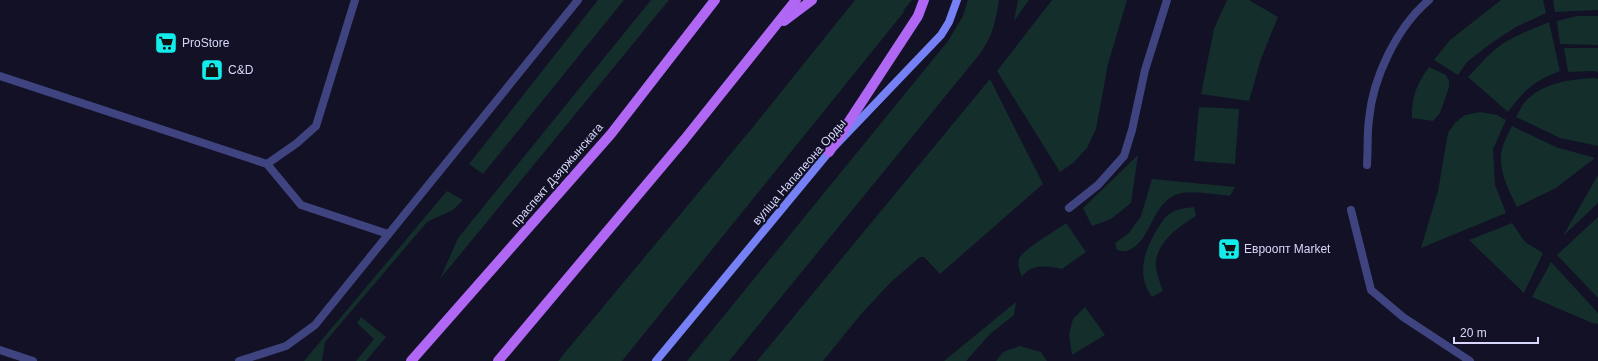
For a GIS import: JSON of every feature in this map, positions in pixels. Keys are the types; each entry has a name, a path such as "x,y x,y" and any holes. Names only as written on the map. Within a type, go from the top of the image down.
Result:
{"main road":[{"name":"праспект Дзяржынскага","path":"411,361 611,134 716,0"},
{"path":"498,361 684,140 796,0"},
{"path":"773,30 812,0"},
{"path":"829,152 918,16 924,0"}],"street":[{"name":"вуліца Напалеона Орды","path":"656,361 829,152 941,35 949,22 957,0"}],"lane":[{"path":"267,164 297,143 316,126 355,0"},
{"path":"239,361 286,346 315,325 578,0"},
{"path":"1069,208 1098,185 1124,156 1132,130 1145,70 1167,0"},
{"path":"1367,165 1369,118 1377,79 1402,29 1418,9 1429,0"},
{"path":"0,76 267,164 301,205 388,234"},
{"path":"1351,210 1371,290 1403,317 1470,361"},
{"path":"0,350 33,361"}],"green space":[{"path":"598,0 624,0 483,174 469,164"},
{"path":"651,0 669,0 440,279 458,238"},
{"path":"855,0 912,0 903,11 904,12 622,361 558,361 753,127"},
{"path":"968,0 999,0 993,29 979,55 729,361 687,361 948,41 963,16"},
{"path":"1018,0 1029,0 1014,21"},
{"path":"1052,0 1127,0 1108,64 1096,129 1087,148 1073,163 1060,172 997,71"},
{"path":"1227,0 1249,0 1278,17 1261,59 1249,101 1201,94 1214,29"},
{"path":"1501,0 1543,0 1546,13 1516,27 1490,44 1467,62 1458,75 1434,60 1450,40"},
{"path":"1553,0 1598,0 1598,10 1555,12"},
{"path":"1577,16 1598,16 1598,45 1560,44 1557,21"},
{"path":"1549,22 1560,71 1530,87 1508,112 1468,77 1501,45 1518,35"},
{"path":"1564,48 1598,48 1598,72 1568,72"},
{"path":"1429,67 1446,75 1449,81 1449,87 1440,113 1433,121 1412,118 1416,91 1421,79"},
{"path":"1595,78 1598,79 1598,146 1560,138 1516,117 1524,103 1539,91 1557,83"},
{"path":"990,79 1043,184 940,274 924,257 920,257 891,282 862,313 823,361 757,361"},
{"path":"1199,107 1239,109 1235,164 1194,161"},
{"path":"1480,112 1497,115 1506,120 1493,149 1495,185 1506,213 1421,248 1438,191 1448,133 1455,123 1465,115"},
{"path":"1512,126 1556,147 1595,158 1556,188 1517,207 1504,178 1501,162 1503,146"},
{"path":"1138,155 1131,203 1111,219 1092,226 1083,208"},
{"path":"1598,175 1598,203 1563,236"},
{"path":"1152,179 1235,187 1230,196 1195,192 1175,195 1167,200 1161,207 1147,232 1136,246 1126,251 1117,250 1115,243 1129,233 1141,216"},
{"path":"447,191 463,200 453,210 427,222 325,342 322,361 304,361"},
{"path":"1194,207 1196,216 1171,234 1158,253 1156,269 1163,291 1152,297 1144,281 1143,273 1143,265 1147,249 1155,233 1168,215 1177,210"},
{"path":"1598,217 1598,298 1557,255"},
{"path":"1066,223 1086,252 1062,269 1040,267 1030,269 1022,277 1018,264 1022,255 1033,245"},
{"path":"1512,223 1525,242 1543,253 1524,293 1469,240"},
{"path":"1551,262 1598,313 1598,324 1592,323 1532,297"},
{"path":"1016,302 1014,315 990,334 966,361 944,361"},
{"path":"1085,307 1105,335 1072,355 1069,334 1073,319"},
{"path":"361,317 386,337 366,361 356,361 374,339 357,323"},
{"path":"1020,346 1041,352 1047,361 996,361 1003,352"}],"place":[{"name":"ProStore","path":"166,43"},
{"name":"C&D","path":"212,70"},
{"name":"Евроопт Market","path":"1229,249"}]}
